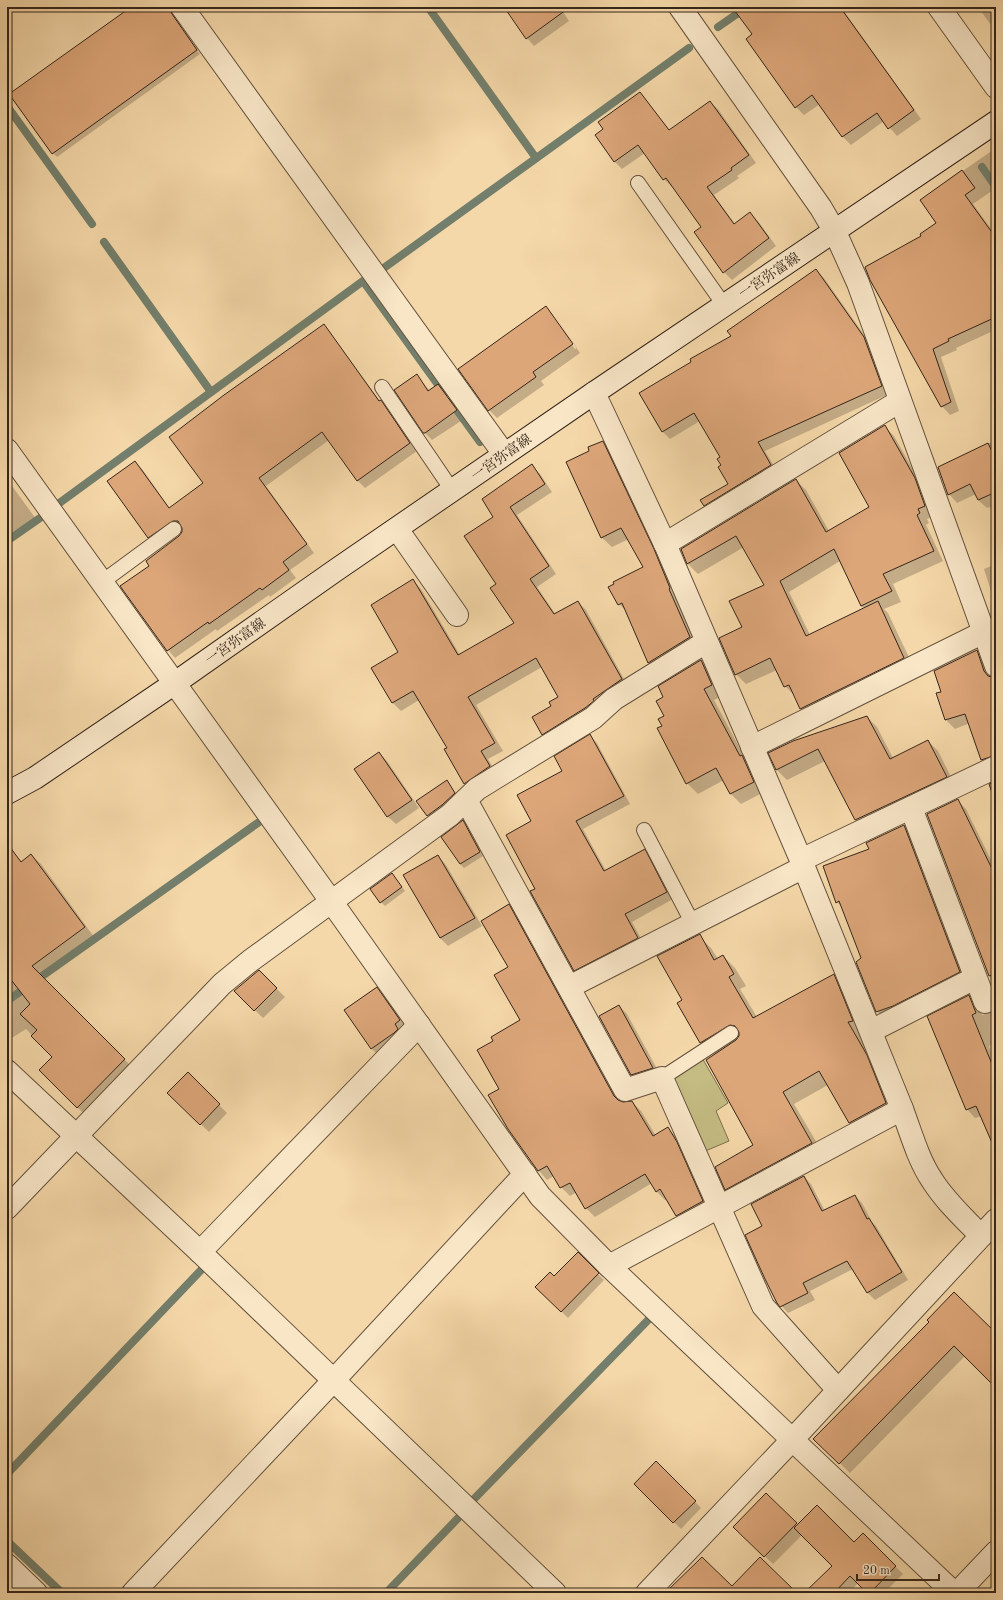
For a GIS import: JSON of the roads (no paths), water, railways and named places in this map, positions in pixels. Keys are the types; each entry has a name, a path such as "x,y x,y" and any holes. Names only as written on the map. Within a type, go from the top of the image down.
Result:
{"street":[{"path":"182,7 504,454"},
{"path":"680,7 821,208 835,232 858,283 996,666"},
{"path":"938,7 996,87"},
{"name":"一宮弥富線","path":"7,793 36,778 504,454 996,122"},
{"path":"594,393 666,544 706,642 803,863 902,1109 915,1145 932,1180 945,1198 981,1236"},
{"path":"666,544 900,401"},
{"path":"7,450 331,901 540,1196 609,1266 956,1593 996,1552"},
{"path":"397,529 457,615"},
{"path":"752,747 984,632"},
{"path":"7,1208 222,984 250,960 450,815 477,789 593,718 614,699 706,642"},
{"path":"569,987 693,924 803,863 996,767"},
{"path":"466,800 625,1090 662,1078 763,1306 838,1390"},
{"path":"911,808 985,1002 996,997"},
{"path":"871,1031 976,978"},
{"path":"200,1252 419,1025"},
{"path":"7,1071 200,1252 555,1593"},
{"path":"609,1266 902,1109"},
{"path":"134,1593 525,1174"},
{"path":"646,1593 793,1439 996,1220"},
{"path":"11,1578 36,1593"}],"lane":[{"path":"638,183 724,305"},
{"path":"382,387 452,490"},
{"path":"102,582 174,529"},
{"path":"644,830 693,924"},
{"path":"662,1078 730,1033"}],"waterway":[{"path":"428,7 536,158"},
{"path":"718,27 747,7"},
{"path":"381,270 689,48"},
{"path":"7,106 92,224"},
{"path":"982,167 996,187"},
{"path":"104,242 211,392"},
{"path":"58,504 363,281 444,393"},
{"path":"451,402 480,442"},
{"path":"7,541 40,518"},
{"path":"7,1001 262,820"},
{"path":"7,1474 204,1267"},
{"path":"473,1500 651,1317"},
{"path":"386,1593 462,1514"},
{"path":"7,1541 62,1593"}]}
